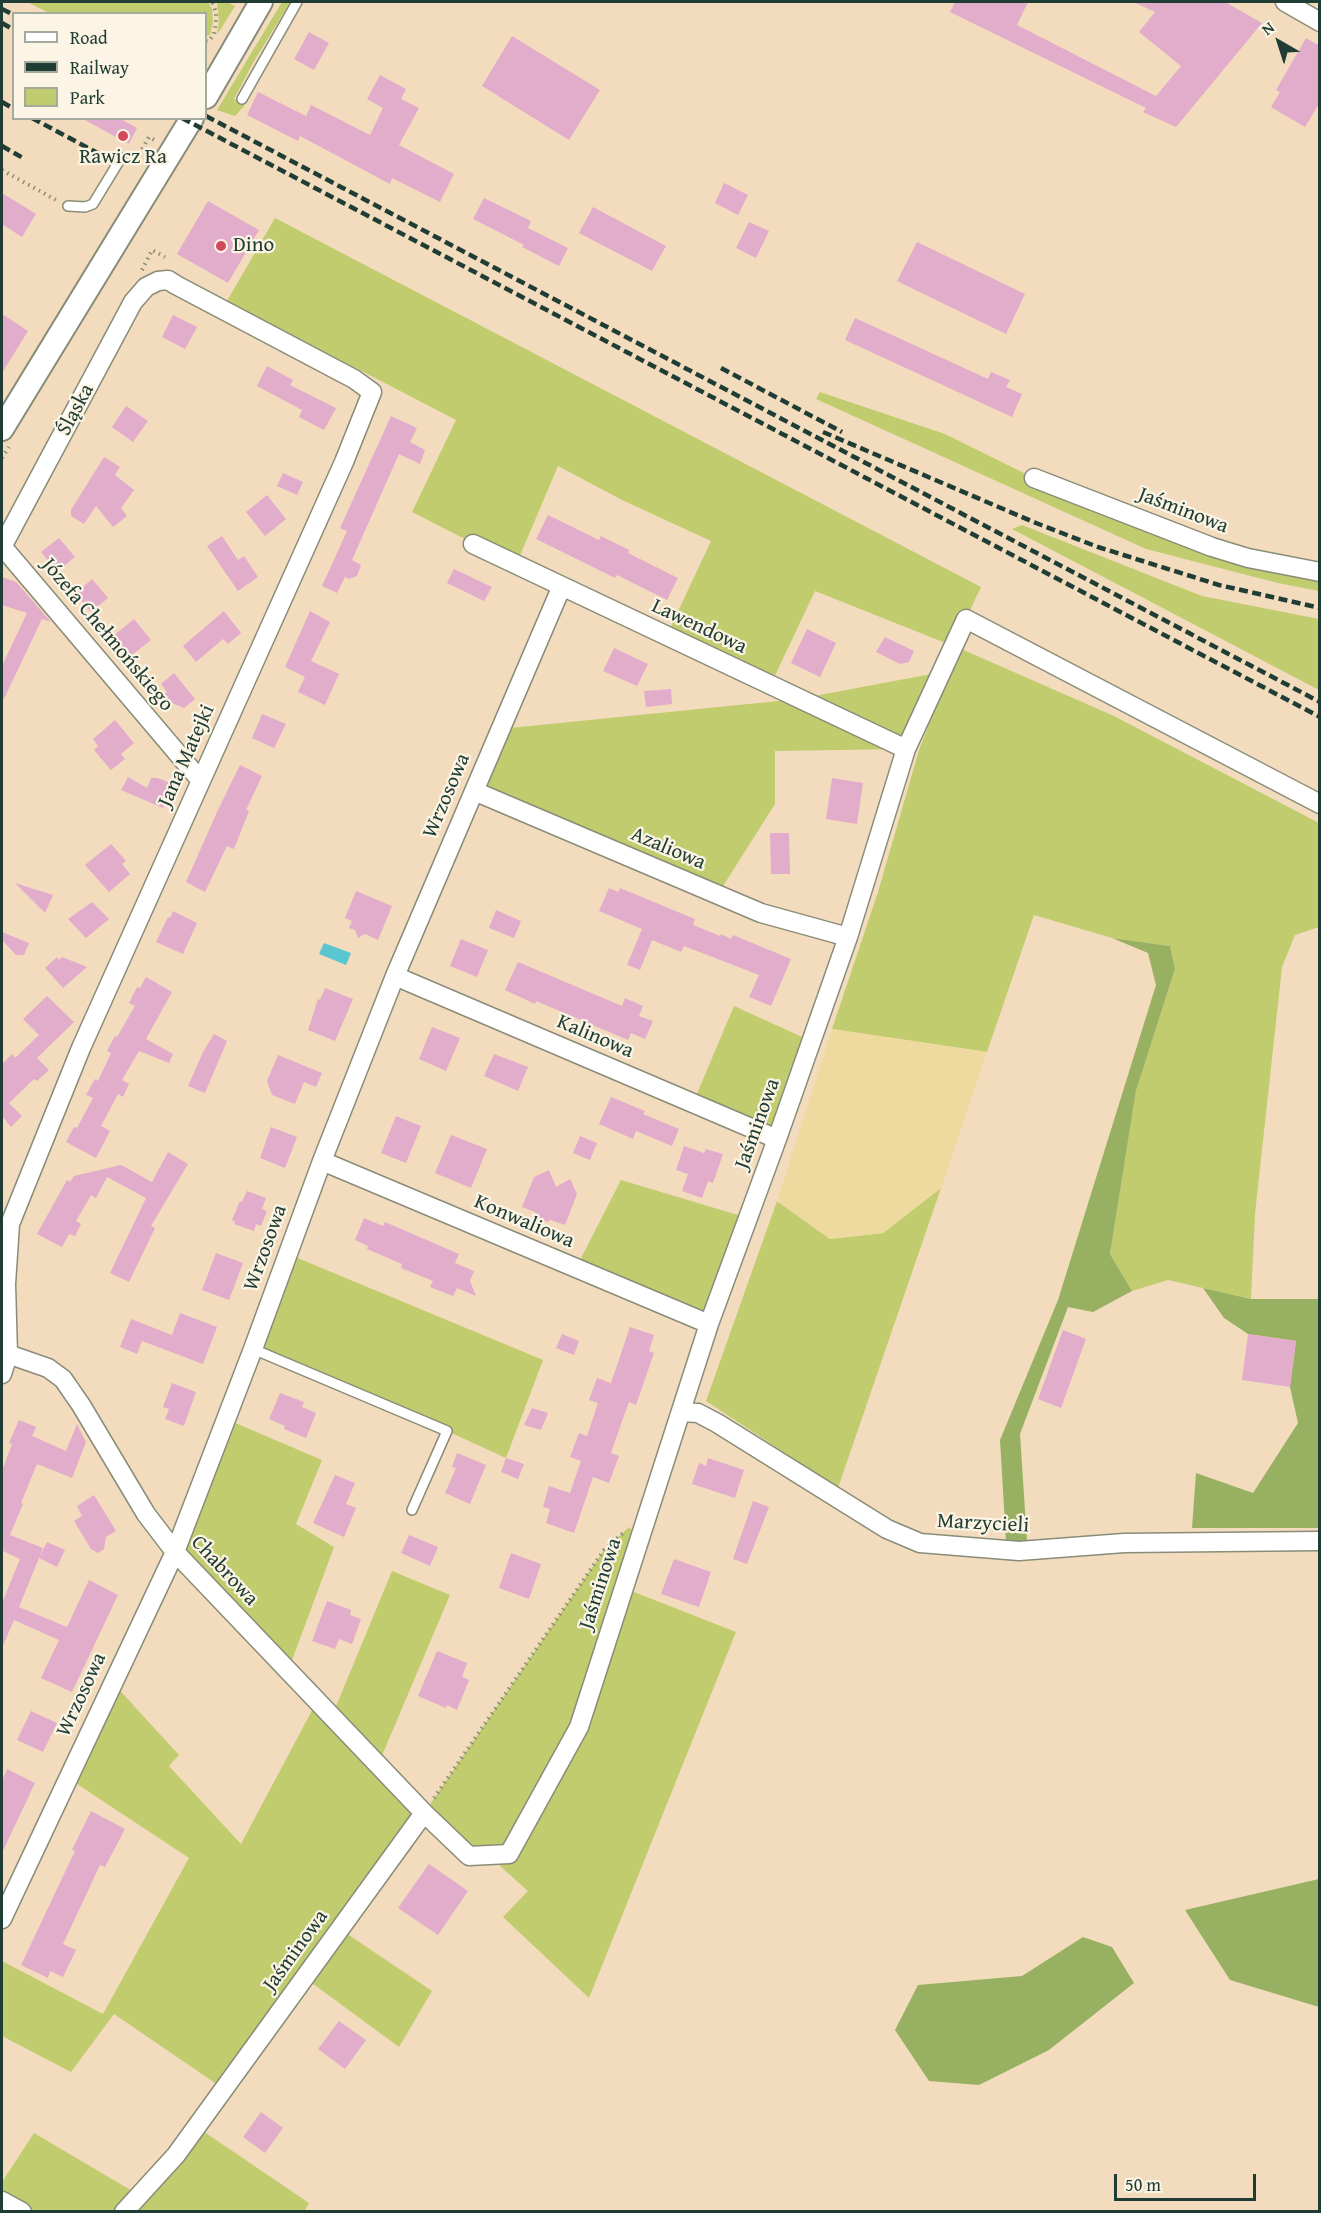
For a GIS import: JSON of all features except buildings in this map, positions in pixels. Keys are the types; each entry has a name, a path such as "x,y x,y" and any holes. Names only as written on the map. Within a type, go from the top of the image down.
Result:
{"street":[{"path":"207,95 261,2"},
{"path":"1285,2 1320,22"},
{"path":"2,429 191,120"},
{"name":"Śląska","path":"2,546 134,302 146,288 158,280"},
{"name":"Jana Matejki","path":"2,1374 5,1353 6,1217 344,462 372,392 354,379 168,280 158,280"},
{"name":"Jaśminowa","path":"1034,478 1212,547 1248,558 1320,572"},
{"name":"Lawendowa","path":"473,544 561,588 906,749"},
{"name":"Józefa Chełmońskiego","path":"2,546 201,781"},
{"name":"Wrzosowa","path":"2,1919 175,1552 322,1161 395,976 561,588"},
{"name":"Jaśminowa","path":"124,2211 176,2155 424,1813 469,1856 509,1854 579,1726 709,1324 848,937 906,749 966,619 1320,804"},
{"name":"Azaliowa","path":"474,791 761,913 848,937"},
{"name":"Kalinowa","path":"395,976 777,1139"},
{"name":"Konwaliowa","path":"322,1161 709,1324"},
{"name":"Chabrowa","path":"5,1353 48,1368 63,1379 146,1514 175,1552 424,1813"},
{"name":"Marzycieli","path":"681,1412 698,1413 717,1423 887,1529 920,1543 1019,1551 1124,1543 1320,1541"},
{"path":"2,2201 22,2211"}],"lane":[{"path":"242,99 297,2"},
{"path":"68,206 85,207 93,204 121,158"},
{"path":"253,1349 447,1431 412,1510"}],"path":[{"path":"207,41 214,34 216,22 216,12 212,2"},
{"path":"142,149 149,137 154,140"},
{"path":"2,170 68,206"},
{"path":"424,1813 604,1550 629,1527 647,1516"}],"green space":[{"path":"27,2 208,2 212,9 213,22 210,35 207,36 207,12 47,12"},
{"path":"217,2 227,2 235,6 217,35 219,21"},
{"path":"282,2 290,2 234,99 245,105 235,116 217,110"},
{"path":"275,218 981,587 953,646 815,591 770,686 666,637 711,541 622,500 558,466 516,565 412,512 456,420 227,301"},
{"path":"820,392 945,434 1034,478 1212,547 1319,572 1319,591 1278,583 1146,549 816,399"},
{"path":"1022,525 1202,596 1319,619 1319,690 1012,529"},
{"path":"959,648 1114,716 1319,823 1319,927 1295,935 1282,967 1255,1214 1251,1299 1168,1280 1132,1291 1110,1254 1136,1091 1175,969 1170,946 1112,938 1034,915 987,1052 832,1029 878,892 919,750"},
{"path":"942,672 906,749 775,751 775,804 718,894 474,791 500,729 798,699"},
{"path":"1112,938 1170,946 1175,969 1136,1091 1110,1254 1132,1291 1093,1312 1068,1307 1020,1434 1027,1541 1006,1541 1000,1440 1058,1300 1156,985 1148,953"},
{"path":"734,1006 811,1041 777,1139 693,1103"},
{"path":"621,1180 748,1218 709,1324 576,1268"},
{"path":"941,1188 838,1488 706,1401 777,1201 830,1239 883,1233"},
{"path":"288,1254 543,1360 506,1458 253,1349"},
{"path":"1203,1288 1251,1299 1319,1299 1319,1528 1192,1528 1196,1473 1253,1493 1298,1423 1290,1387 1296,1341 1248,1334 1224,1318"},
{"path":"226,1419 322,1460 296,1524 334,1547 288,1671 175,1552"},
{"path":"629,1527 640,1537 624,1588 736,1632 589,1998 503,1917 528,1891 500,1866 508,1855 469,1856 424,1814 340,1929 432,1991 399,2047 305,1978 224,2089 114,2014 71,2072 2,2036 2,1961 103,2014 189,1858 68,1778 113,1683 179,1755 169,1766 241,1844 317,1701 332,1716 392,1571 450,1595 378,1765 424,1813 604,1550"},
{"path":"1319,1879 1319,2007 1230,1980 1185,1910"},
{"path":"1083,1937 1112,1947 1134,1983 1049,2050 979,2085 929,2081 895,2030 918,1985 1022,1976"},
{"path":"197,2127 309,2203 304,2212 2,2212 2,2182 34,2133 139,2195"}],"sand":[{"path":"832,1029 987,1052 941,1188 883,1233 830,1239 777,1201"}],"water":[{"path":"324,943 351,953 346,965 319,954"}],"railway":[{"path":"2,9 12,14"},
{"path":"2,23 12,29"},
{"path":"2,102 12,108"},
{"path":"207,117 1320,702"},
{"path":"36,120 105,157"},
{"path":"186,120 1320,717"},
{"path":"2,146 23,158"},
{"path":"721,368 842,432"},
{"path":"823,432 1098,547 1219,585 1320,608"}],"place":[{"name":"Rawicz Ra","path":"123,136"},
{"name":"Dino","path":"221,246"}]}
